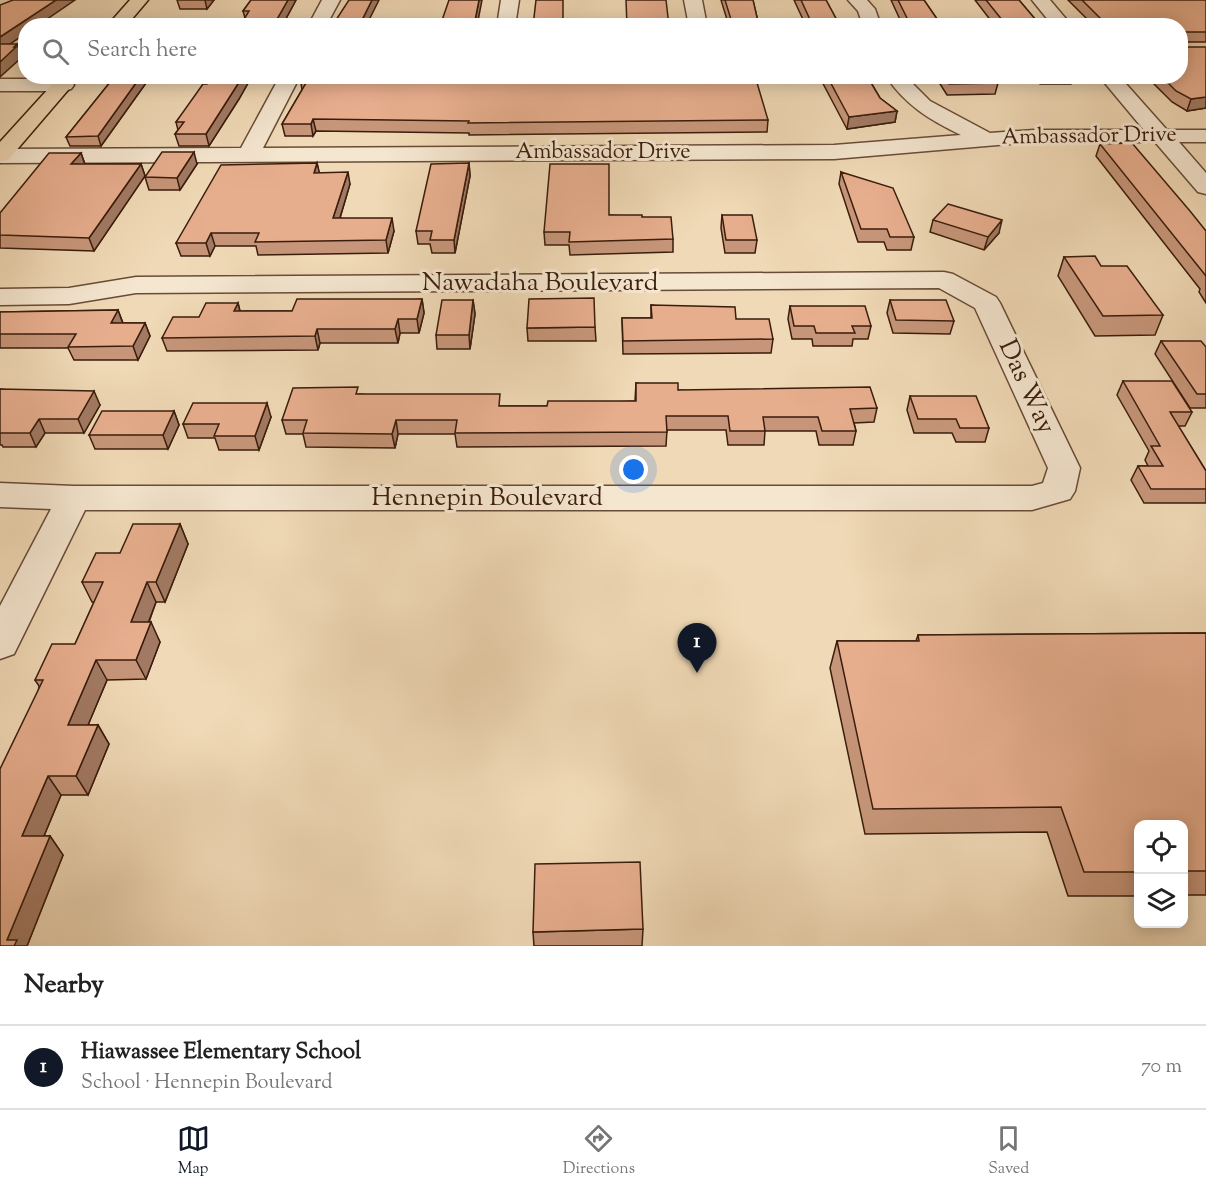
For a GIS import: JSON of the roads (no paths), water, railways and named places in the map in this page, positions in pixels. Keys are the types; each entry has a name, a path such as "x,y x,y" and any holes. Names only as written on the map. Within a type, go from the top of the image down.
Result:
{"main road":[{"path":"123,18 139,0"},
{"path":"0,156 64,84"}],"street":[{"path":"321,18 331,0"},
{"path":"507,18 510,0"},
{"path":"693,0 696,18"},
{"path":"857,0 866,9 869,18"},
{"path":"1041,0 1056,18"},
{"path":"0,85 18,84"},
{"path":"248,156 286,84"},
{"path":"899,84 903,91 927,108 985,139"},
{"path":"1115,84 1206,188"},
{"name":"Ambassador Drive","path":"0,156 834,152 1034,136 1206,136"},
{"name":"Nawadaha Boulevard","path":"0,276 81,276 136,285"},
{"name":"Nawadaha Boulevard","path":"0,297 69,296 136,285 944,280"},
{"name":"Das Way","path":"944,280 986,303 1065,468 1058,491 1032,498"},
{"name":"Hennepin Boulevard","path":"5,497 1032,498"},
{"path":"0,643 74,498"}],"place":[{"name":"Hiawassee Elementary School","path":"697,673"}]}
